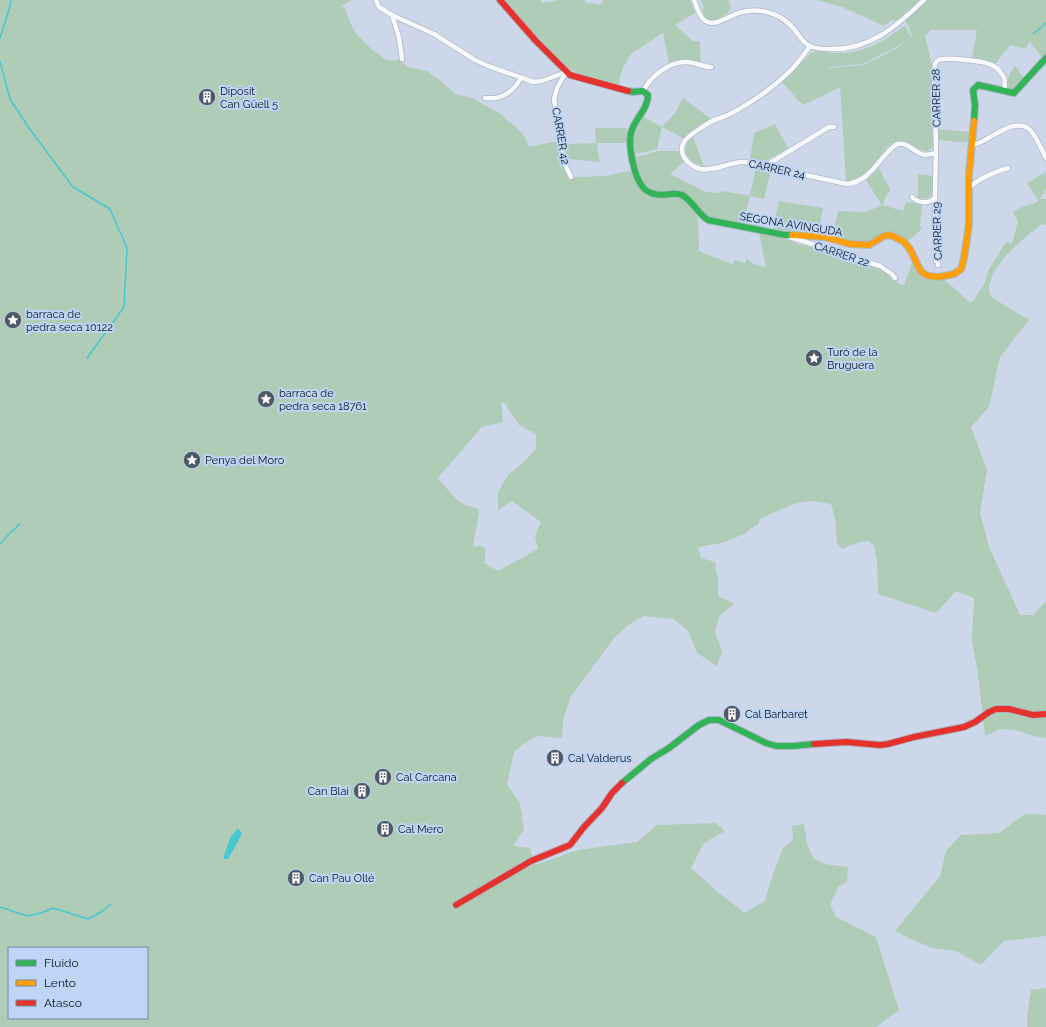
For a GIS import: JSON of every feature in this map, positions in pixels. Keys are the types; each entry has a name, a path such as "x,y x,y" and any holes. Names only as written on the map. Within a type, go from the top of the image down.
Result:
{"street":[{"path":"376,0 379,7 392,16 434,34 474,60 488,66 532,82 537,82 566,72"},
{"path":"500,0 536,42 570,75 633,92 643,91 654,75 675,64 688,62 711,67"},
{"path":"694,0 701,16 707,22 717,23 732,15 742,12 760,11 772,13 794,28 803,41 810,46 827,49 844,49 875,39 898,23 924,0"},
{"path":"392,16 399,37 402,59"},
{"name":"CARRER 24","path":"810,46 791,70 773,86 734,112 716,119 688,138 684,142 682,154 684,158 690,164 700,169 710,169 740,162 748,162 847,184 857,182 872,172 886,154 896,145 906,145 923,154 936,153"},
{"name":"CARRER 28","path":"935,197 935,64 942,58 981,62 992,66 998,69 1005,79 1004,91"},
{"name":"SEGONA AVINGUDA","path":"643,91 648,95 648,102 633,125 630,132 630,138 636,173 640,184 648,192 656,195 675,193 682,195 690,202 701,216 708,220 785,235 825,237 850,244 864,245 872,244 886,235 893,236 903,241 910,249 920,270 924,274 935,277 950,275 958,272 961,269 964,258 968,230 970,161 975,105 974,90 978,85 1014,93 1045,63"},
{"name":"CARRER 42","path":"566,72 557,88 554,99 564,162 571,178"},
{"path":"485,98 494,98 511,91 521,78"},
{"path":"765,166 829,127 834,126"},
{"path":"972,145 980,143 1007,128 1014,126 1025,126 1034,136 1046,158"},
{"path":"969,188 975,183 998,171 1008,168"},
{"path":"912,197 917,201 928,202 932,201 935,197"},
{"name":"CARRER 29","path":"935,197 936,261 938,261 938,265"},
{"name":"CARRER 22","path":"785,235 876,265 892,274 895,278"},
{"path":"456,905 530,861 573,842 621,783 706,721 713,720 723,722 771,745 794,746 846,742 880,745 964,727 992,711 1001,709 1033,714 1046,714"}],"green space":[{"path":"0,0 352,0 342,5 352,27 365,43 376,53 391,61 400,60 408,67 427,71 455,94 472,98 503,115 506,120 522,133 529,147 558,141 563,166 570,179 574,177 606,176 633,170 637,184 647,195 668,195 678,197 686,201 698,217 699,251 734,265 734,260 746,263 746,258 754,264 766,267 759,233 768,234 877,267 886,272 892,280 901,285 904,285 913,260 922,277 944,280 970,303 973,301 985,282 989,269 1006,242 1012,243 1018,222 1013,212 1024,206 1036,203 1038,200 1027,183 1046,172 1046,189 1040,199 1046,199 1046,225 1042,224 1002,260 991,278 989,288 991,297 1029,320 1000,357 989,407 971,427 987,470 980,513 989,547 1020,615 1033,615 1046,601 1046,738 1015,730 1000,729 985,736 978,674 972,640 974,598 956,591 936,613 878,594 877,560 874,545 868,541 856,543 842,549 837,543 835,519 831,504 809,501 796,503 759,519 759,523 744,534 722,543 698,547 701,558 715,562 718,581 718,596 735,604 720,615 715,632 722,651 717,666 697,653 688,631 674,619 644,616 628,625 614,638 570,698 563,721 562,738 538,736 525,743 514,752 507,784 520,804 524,829 513,846 530,848 535,865 578,850 637,842 657,825 715,823 725,831 704,843 691,868 719,893 745,913 765,901 783,848 793,840 792,826 804,824 807,844 814,859 825,864 848,867 847,882 838,887 830,905 836,917 876,937 899,1010 876,1027 0,1027","holes":["504,402 519,425 536,434 536,448 525,461 508,475 498,492 498,510 512,501 541,522 535,536 538,549 498,571 484,563 486,548 480,546 473,547 479,513 477,508 470,507 455,498 438,478 482,427 503,422 501,403"]},
{"path":"505,0 541,0 541,3 556,0 585,0 585,2 600,5 604,0 690,0 695,13 675,25 693,41 700,41 701,63 685,60 669,63 663,33 631,54 623,68 619,87 580,74 570,69 557,58"},
{"path":"701,0 728,0 732,9 720,18 709,20 705,17 703,12 702,9 704,8"},
{"path":"817,0 1046,0 1046,54 1042,58 1030,41 1025,49 1010,45 995,64 984,59 972,58 977,30 931,30 925,36 932,65 931,104 933,146 929,150 924,151 903,142 896,142 889,145 865,173 856,179 846,181 840,87 803,105 794,96 825,71 831,68 864,65 897,48 912,36 906,21 892,20 884,26 842,7"},
{"path":"905,25 911,37 896,47 863,64 831,67 794,95 782,82 811,53 842,53 859,51 884,40"},
{"path":"1015,65 1024,79 1014,90 1012,90 1008,89 1008,82"},
{"path":"683,98 711,119 683,138 662,127 675,113"},
{"path":"642,116 662,127 657,149 636,154 633,131"},
{"path":"775,124 788,148 763,162 750,159 754,133"},
{"path":"595,128 627,128 627,143 597,143 599,159 601,162 567,159 564,144 596,143"},
{"path":"939,129 970,132 969,143 939,140"},
{"path":"693,137 704,166 693,162 687,155 686,146"},
{"path":"658,151 679,151 684,162 670,174 706,192 721,193 722,191 750,196 743,224 716,218 702,212 691,198 682,192 655,191 646,187 640,177 636,157"},
{"path":"756,167 771,170 764,199 750,196"},
{"path":"879,168 890,189 882,205 866,180"},
{"path":"918,174 933,176 932,191 930,197 928,198 918,198"},
{"path":"779,201 823,208 818,233 773,229"},
{"path":"906,202 922,204 920,227 923,228 907,242 891,232 884,232 866,242 850,241 833,236 838,211 866,212 882,205 903,211"},
{"path":"1025,814 1046,815 1046,936 1004,941 981,965 956,951 932,948 895,931 940,876 946,851 961,835 999,833"},
{"path":"1046,988 1046,1027 1027,1027 1027,1015 1031,990"}],"water":[{"path":"237,829 240,830 242,834 228,859 224,859 230,838"}],"waterway":[{"path":"0,38 11,0"},
{"path":"1033,34 1046,23"},
{"path":"0,62 10,99 29,128 73,187 110,209 127,248 124,307 87,358"},
{"path":"0,544 20,524"},
{"path":"0,907 27,916 41,913 53,908 88,919 101,912 111,904"}],"traffic: fast":[{"path":"974,121 975,105 973,90 978,85 1014,93 1046,58"},
{"path":"628,91 643,91 648,95 646,105 635,123 630,139 631,153 636,175 645,189 658,195 682,195 689,200 708,220 785,235 792,235"},
{"path":"622,783 651,759 669,748 699,725 709,720 719,720 766,743 776,746 814,744"}],"traffic: slow":[{"path":"792,235 825,237 850,244 869,245 884,236 890,235 903,241 910,249 920,270 924,274 939,277 954,274 961,269 967,239 969,223 969,174 974,121"}],"traffic: jam":[{"path":"500,0 536,41 570,75 628,91"},
{"path":"814,744 846,742 880,745 888,744 964,727 996,709 1009,709 1033,715 1046,714"},
{"path":"456,905 531,861 570,845 602,808 612,793 622,783"}],"place":[{"name":"Dipòsit Can Güell 5","path":"207,97"},
{"name":"barraca de pedra seca 10122","path":"13,320"},
{"name":"Turó de la Bruguera","path":"814,358"},
{"name":"barraca de pedra seca 18761","path":"266,399"},
{"name":"Penya del Moro","path":"192,460"},
{"name":"Cal Barbaret","path":"732,714"},
{"name":"Cal Valderus","path":"555,758"},
{"name":"Cal Carcana","path":"383,777"},
{"name":"Can Blai","path":"362,791"},
{"name":"Cal Mero","path":"385,829"},
{"name":"Can Pau Ollé","path":"296,878"}]}
